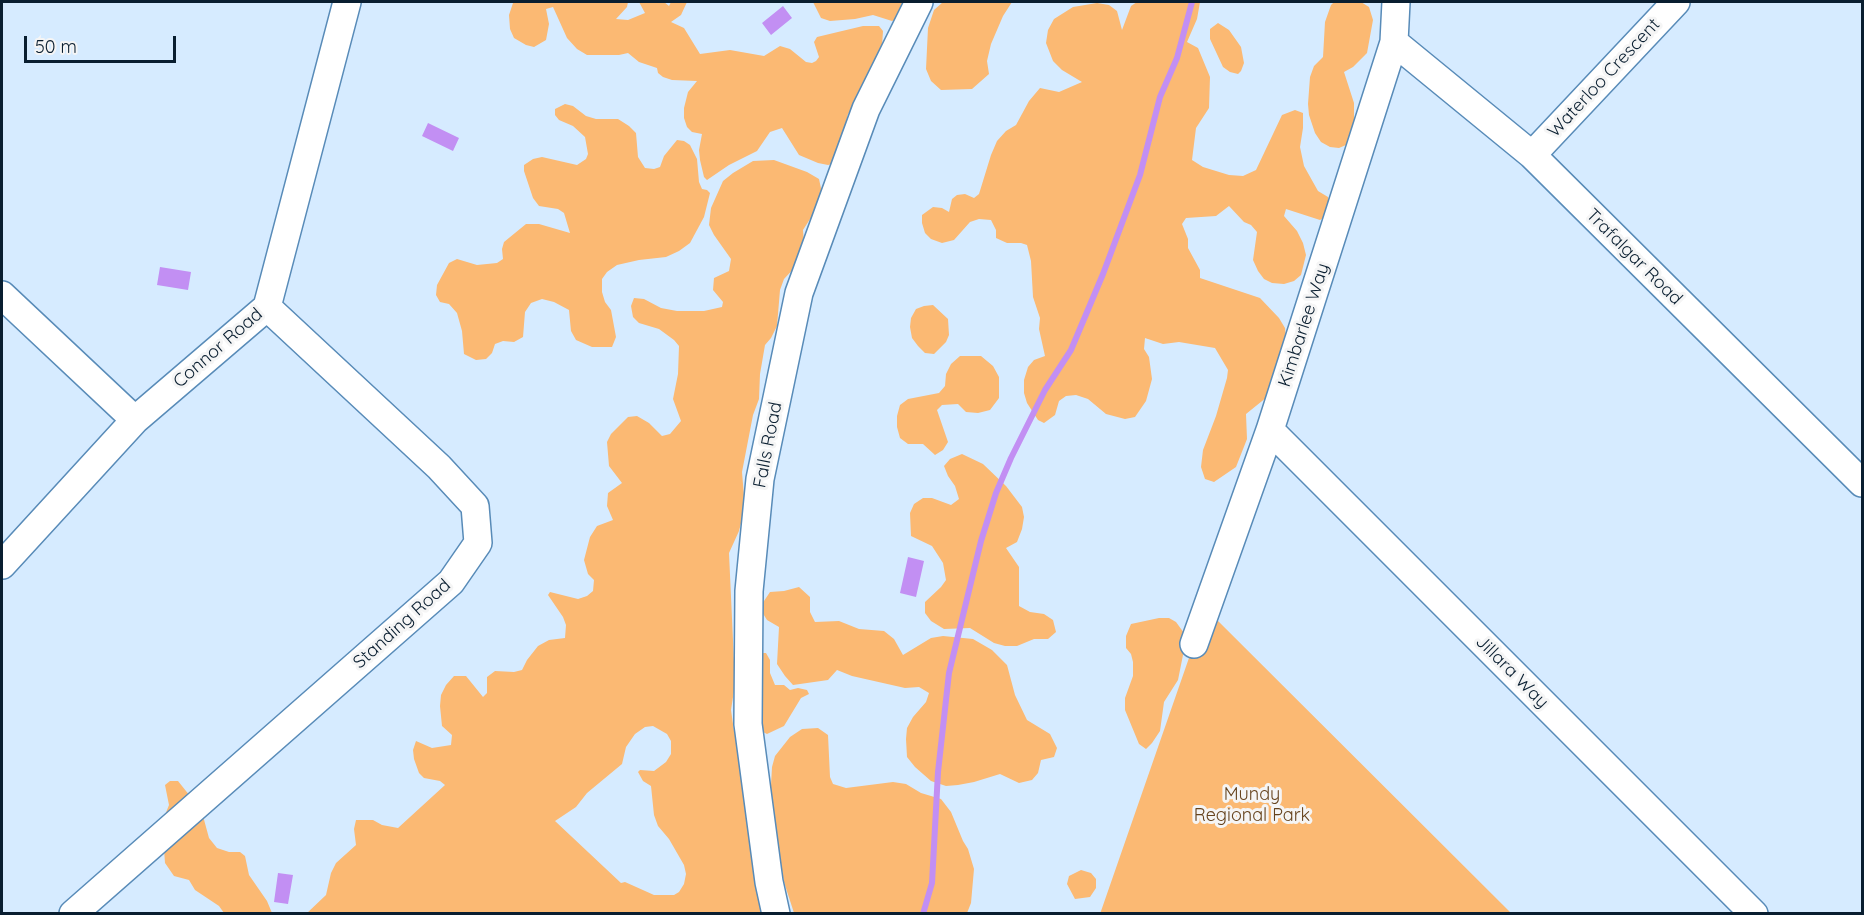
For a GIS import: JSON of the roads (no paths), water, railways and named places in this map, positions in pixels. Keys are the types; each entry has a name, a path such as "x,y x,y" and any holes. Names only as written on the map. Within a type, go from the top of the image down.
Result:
{"street":[{"name":"Connor Road","path":"2,565 135,420 267,307 347,2"},
{"name":"Falls Road","path":"776,914 769,882 748,724 749,591 759,479 799,293 866,109 919,2"},
{"name":"Kimbarlee Way","path":"1194,644 1270,430 1394,42 1396,2"},
{"name":"Waterloo Crescent","path":"1532,155 1676,2"},
{"name":"Trafalgar Road","path":"1394,42 1532,155 1863,483"},
{"path":"2,295 135,420"},
{"name":"Standing Road","path":"73,914 451,582 478,543 475,506 439,467 267,307"},
{"name":"Jillara Way","path":"1270,430 1754,914"}],"waterway":[{"path":"923,914 932,883 938,772 949,673 981,541 996,493 1011,458 1045,390 1071,350 1103,274 1140,175 1160,97 1177,58 1192,2"}],"park label":[{"name":"Mundy Regional Park","path":"1252,805"}]}
